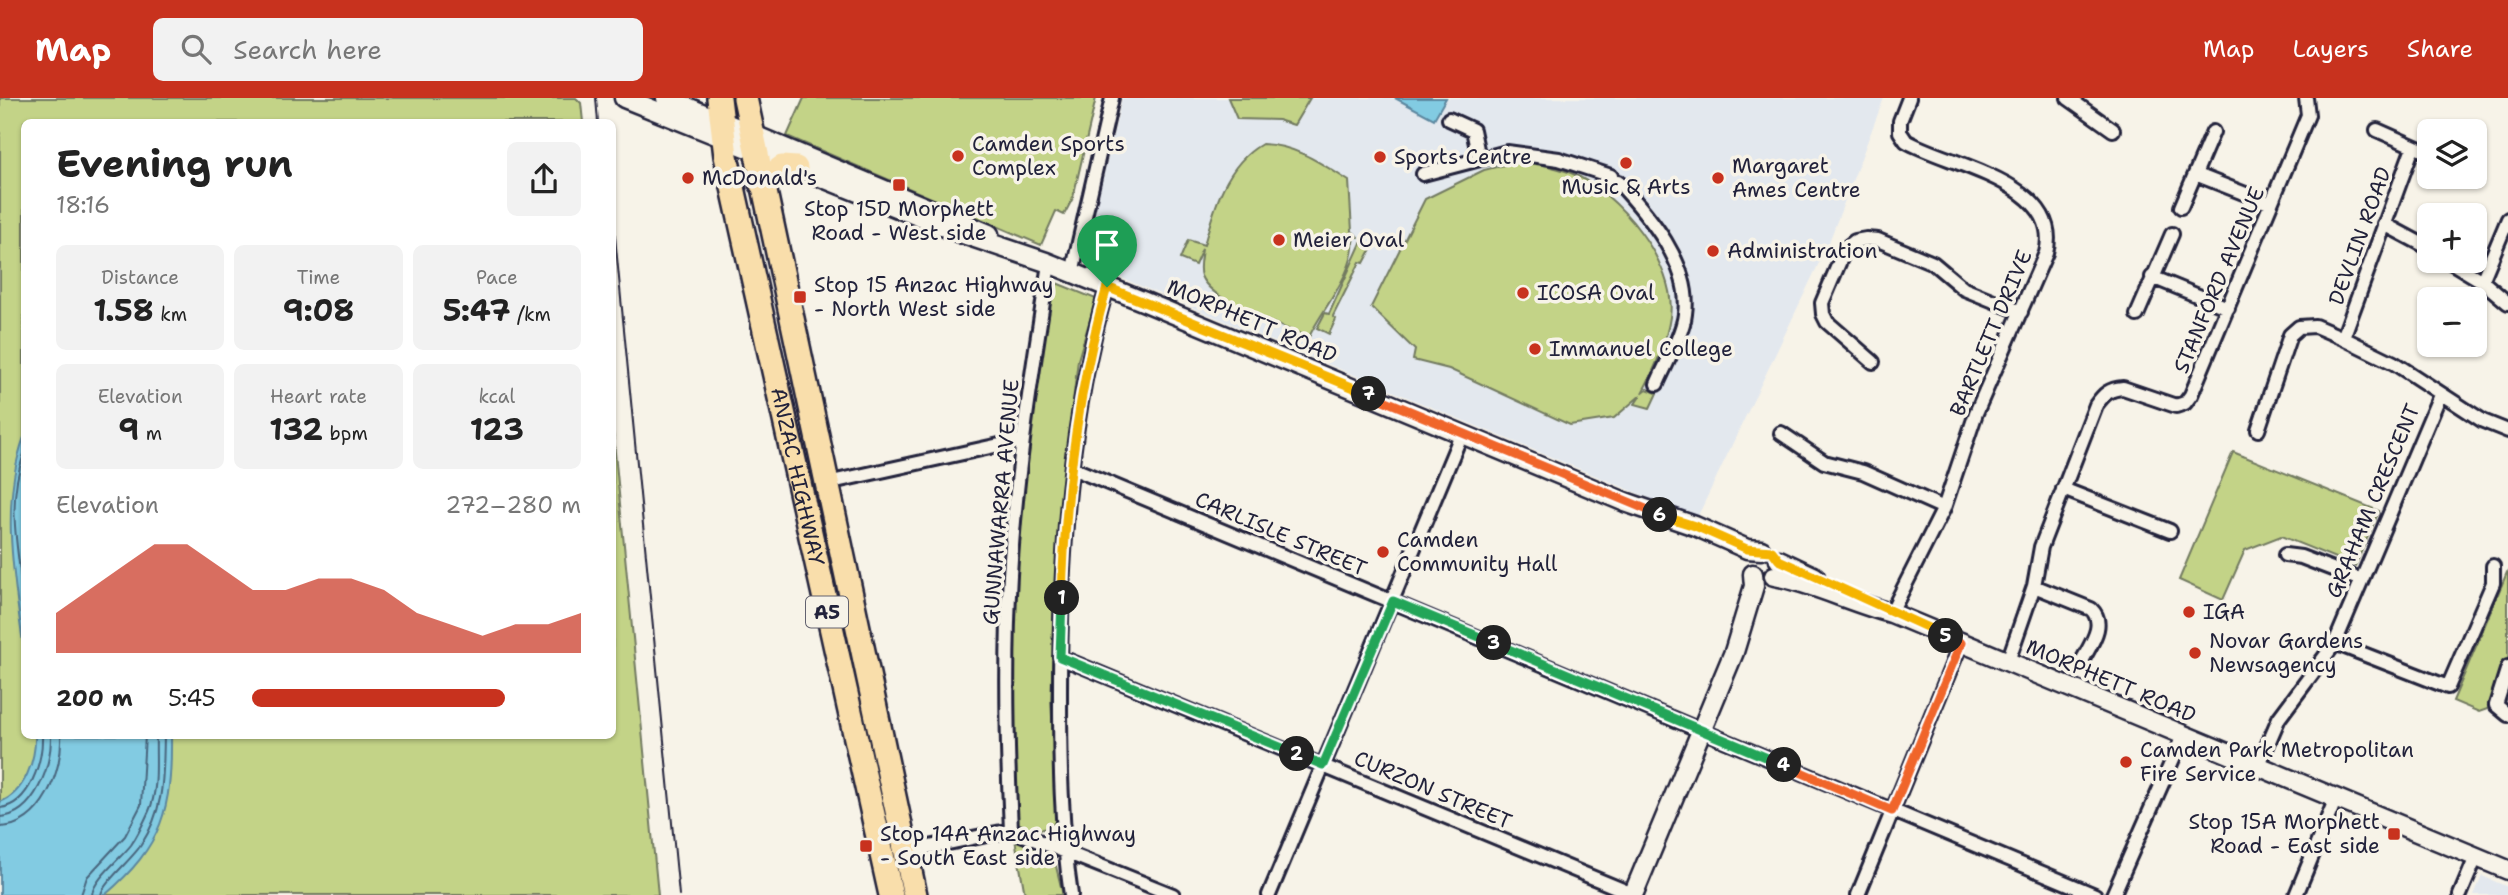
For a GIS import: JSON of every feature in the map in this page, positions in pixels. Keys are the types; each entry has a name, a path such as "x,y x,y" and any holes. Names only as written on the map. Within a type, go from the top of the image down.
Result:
{"highway":[{"name":"ANZAC HIGHWAY","path":"745,98 752,143 915,895"},
{"name":"ANZAC HIGHWAY","path":"721,120 828,618 891,895"},
{"path":"761,183 782,167 796,168"},
{"path":"816,562 830,557 838,534"},
{"path":"828,618 832,591 840,586 849,589"}],"street":[{"name":"MORPHETT ROAD","path":"624,98 721,120"},
{"name":"MORPHETT ROAD","path":"666,98 721,120 752,143 796,168 1107,287 1673,521 1695,526 1747,549 1761,550"},
{"path":"1072,273 1112,98"},
{"name":"BARTLETT DRIVE","path":"1891,613 1944,508 1976,413 2046,253 2050,237 2048,224 2013,185 1906,141 1899,132 1900,121 1909,98"},
{"path":"2068,98 2113,130"},
{"name":"STANFORD AVENUE","path":"2008,661 2034,586 2041,547 2096,405 2104,394 2123,388 2165,405 2185,403 2228,308 2308,115 2306,98"},
{"path":"1449,119 1473,130 1479,159"},
{"name":"DEVLIN ROAD","path":"2377,130 2417,148"},
{"path":"2181,207 2213,132"},
{"name":"MORPHETT ROAD","path":"752,143 962,220 1047,263"},
{"name":"DEVLIN ROAD","path":"2343,338 2413,147"},
{"path":"1423,174 1507,152 1559,159 1614,179 1648,215 1680,270 1685,314 1657,384"},
{"path":"2195,174 2272,204"},
{"path":"2482,281 2508,219"},
{"path":"2385,224 2417,241"},
{"path":"2137,315 2172,234"},
{"path":"1873,362 1823,314 1822,303 1845,248 1855,241 1878,240 1933,263 1964,289 2021,312"},
{"name":"GUNNAWARRA AVENUE","path":"1011,830 1007,728 1008,620 1022,440 1047,263"},
{"path":"2469,273 2508,303"},
{"path":"2152,277 2228,308"},
{"path":"1071,895 1060,795 1060,657 1072,468 1087,355 1107,287"},
{"path":"2258,430 2290,335 2299,327 2315,326 2394,363 2483,421 2508,431"},
{"name":"GRAHAM CRESCENT","path":"2258,767 2279,718 2335,643 2440,395"},
{"path":"1269,895 1462,433"},
{"path":"1781,433 1824,462 1863,472 1944,508"},
{"path":"827,483 1022,440"},
{"name":"CARLISLE STREET","path":"1072,468 2095,895"},
{"path":"2063,489 2170,531"},
{"name":"MORPHETT ROAD","path":"1673,521 1691,535 1739,556 1751,570"},
{"path":"1634,895 1734,652 1754,586 1752,556 1761,550 1772,551 1775,571 1753,620 1734,652"},
{"path":"2285,555 2301,557 2361,580"},
{"path":"2335,643 2448,687 2493,583 2493,566"},
{"path":"1751,570 1763,579 1775,571"},
{"name":"MORPHETT ROAD","path":"1775,571 1891,613 2508,870"},
{"path":"2034,586 2091,608 2096,614 2099,624 2082,661"},
{"path":"1858,895 1961,643"},
{"name":"CURZON STREET","path":"1060,657 1634,895"},
{"path":"2508,667 2496,705 2508,715"},
{"path":"2113,895 2183,736"},
{"path":"2296,895 2336,799"},
{"path":"905,852 1011,830 1064,849 1173,895"},
{"path":"2460,895 2476,857"}],"shaded area":[{"name":"Immanuel College","path":"1122,98 1884,98 1829,242 1697,518 1083,262"},
{"path":"2482,876 2508,887 2508,895 2474,895"}],"green space":[{"path":"0,98 576,98 581,103 583,119 21,119 21,739 616,739 616,463 658,895 0,895"},
{"name":"Camden Sports Complex","path":"804,98 1096,98 1073,198 1064,215 1056,211 1041,245 787,136"},
{"path":"1228,98 1310,98 1294,125 1278,120 1237,119"},
{"name":"Meier Oval","path":"1262,144 1297,152 1349,181 1352,231 1358,237 1353,237 1353,250 1345,276 1309,337 1249,313 1219,296 1201,276 1202,249 1195,265 1180,259 1188,240 1204,245 1217,202 1230,175 1239,163"},
{"name":"ICOSA Oval","path":"1524,160 1571,173 1589,182 1625,213 1654,253 1670,297 1670,317 1659,356 1642,393 1647,389 1657,393 1650,408 1635,404 1641,395 1614,418 1570,425 1449,369 1413,360 1415,350 1371,307 1425,199 1484,170"},
{"path":"1361,243 1372,248 1364,263 1360,262 1333,316 1336,319 1329,334 1317,328 1325,313 1329,314"},
{"path":"1049,280 1096,299 1078,360 1060,508 1051,700 1058,817 1051,827 1035,831 1013,821 1011,600 1026,440"},
{"path":"2233,452 2379,511 2355,566 2281,536 2245,550 2223,600 2179,580"},
{"path":"2508,570 2508,658 2494,692 2493,707 2479,712 2453,701"},
{"path":"1015,839 1053,854 1063,895 1025,895"}],"water":[{"path":"1395,98 1446,98 1434,119"},
{"path":"21,448 21,628 11,542 12,489"},
{"path":"35,739 171,739 169,784 160,824 140,859 105,895 0,895 0,802 9,798 22,783 31,764"}],"tram line":[{"path":"596,98 598,119"},
{"path":"616,247 679,895"}],"place":[{"name":"Camden Sports Complex","path":"958,156"},
{"name":"Sports Centre","path":"1380,157"},
{"name":"Music & Arts","path":"1626,163"},
{"name":"McDonald's","path":"688,178"},
{"name":"Margaret Ames Centre","path":"1718,178"},
{"name":"Stop 15D Morphett Road - West side","path":"899,185"},
{"name":"Meier Oval","path":"1279,240"},
{"name":"Administration","path":"1713,251"},
{"name":"ICOSA Oval","path":"1523,293"},
{"name":"Stop 15 Anzac Highway - North West side","path":"800,297"},
{"name":"Immanuel College","path":"1535,349"},
{"name":"Camden Community Hall","path":"1383,552"},
{"name":"IGA","path":"2189,612"},
{"name":"Novar Gardens Newsagency","path":"2195,653"},
{"name":"Camden Park Metropolitan Fire Service","path":"2126,762"},
{"name":"Stop 15A Morphett Road - East side","path":"2394,834"},
{"name":"Stop 14A Anzac Highway - South East side","path":"866,846"}],"route":[{"path":"1107,287 1625,502 1673,521 1695,526 1747,549 1772,551 1779,560 1961,643 1892,811 1393,601 1323,765 1060,657 1063,579 1080,397 1087,355 1107,287"}]}
